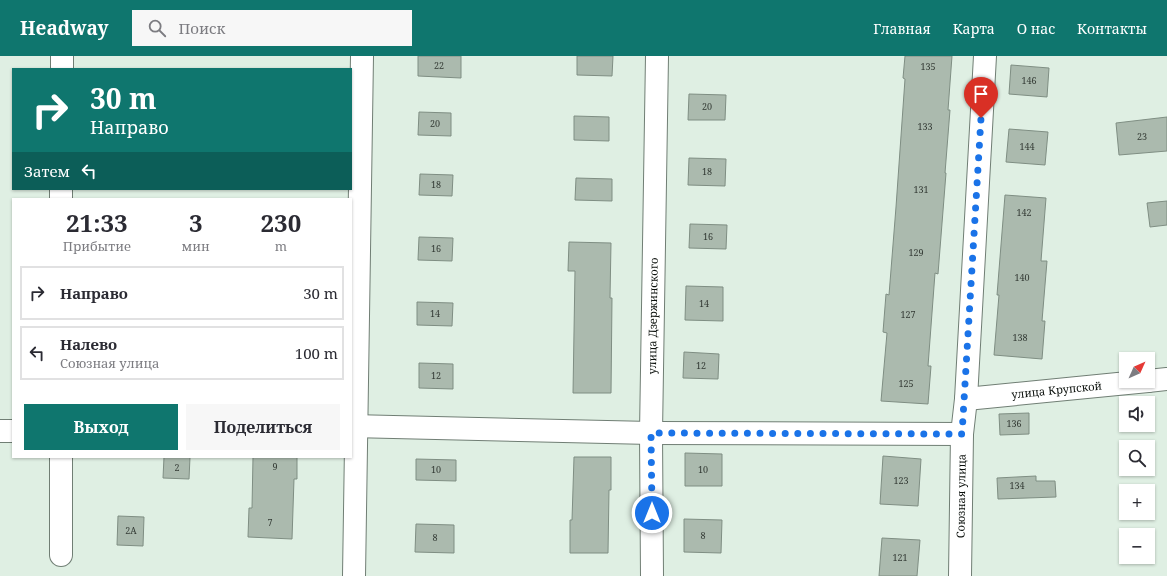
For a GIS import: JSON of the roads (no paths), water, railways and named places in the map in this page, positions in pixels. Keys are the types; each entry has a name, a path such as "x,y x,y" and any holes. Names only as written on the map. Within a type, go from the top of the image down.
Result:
{"street":[{"path":"62,56 62,68"},
{"path":"354,576 353,426 362,56"},
{"name":"улица Дзержинского","path":"652,576 651,433 657,56"},
{"name":"Союзная улица","path":"960,576 962,434 966,399 985,56"},
{"name":"улица Крупской","path":"1155,380 1167,379"},
{"name":"улица Крупской","path":"966,399 1119,384"},
{"path":"353,426 651,433 962,434"},
{"path":"0,431 12,431"},
{"path":"61,458 61,555"}]}
